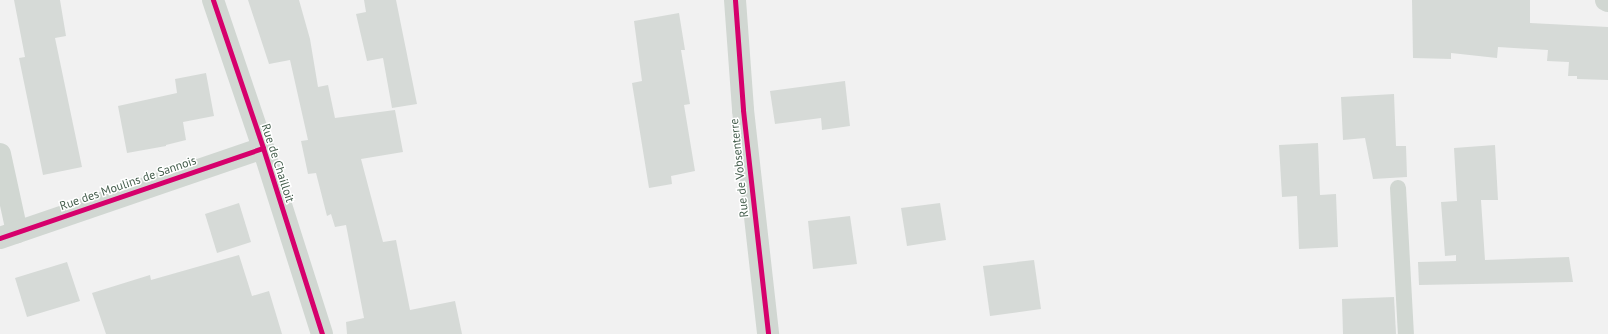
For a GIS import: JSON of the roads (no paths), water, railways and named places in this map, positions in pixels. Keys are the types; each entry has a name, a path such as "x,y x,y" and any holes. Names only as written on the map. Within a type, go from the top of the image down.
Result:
{"street":[{"name":"Rue de Chailloit","path":"213,0 263,148 322,334"},
{"name":"Rue de Vobsenterre","path":"735,0 743,110 768,334"},
{"name":"Rue des Moulins de Sannois","path":"8,235 263,148"},
{"path":"0,154 8,235"}],"lane":[{"path":"1398,188 1406,334"}]}
